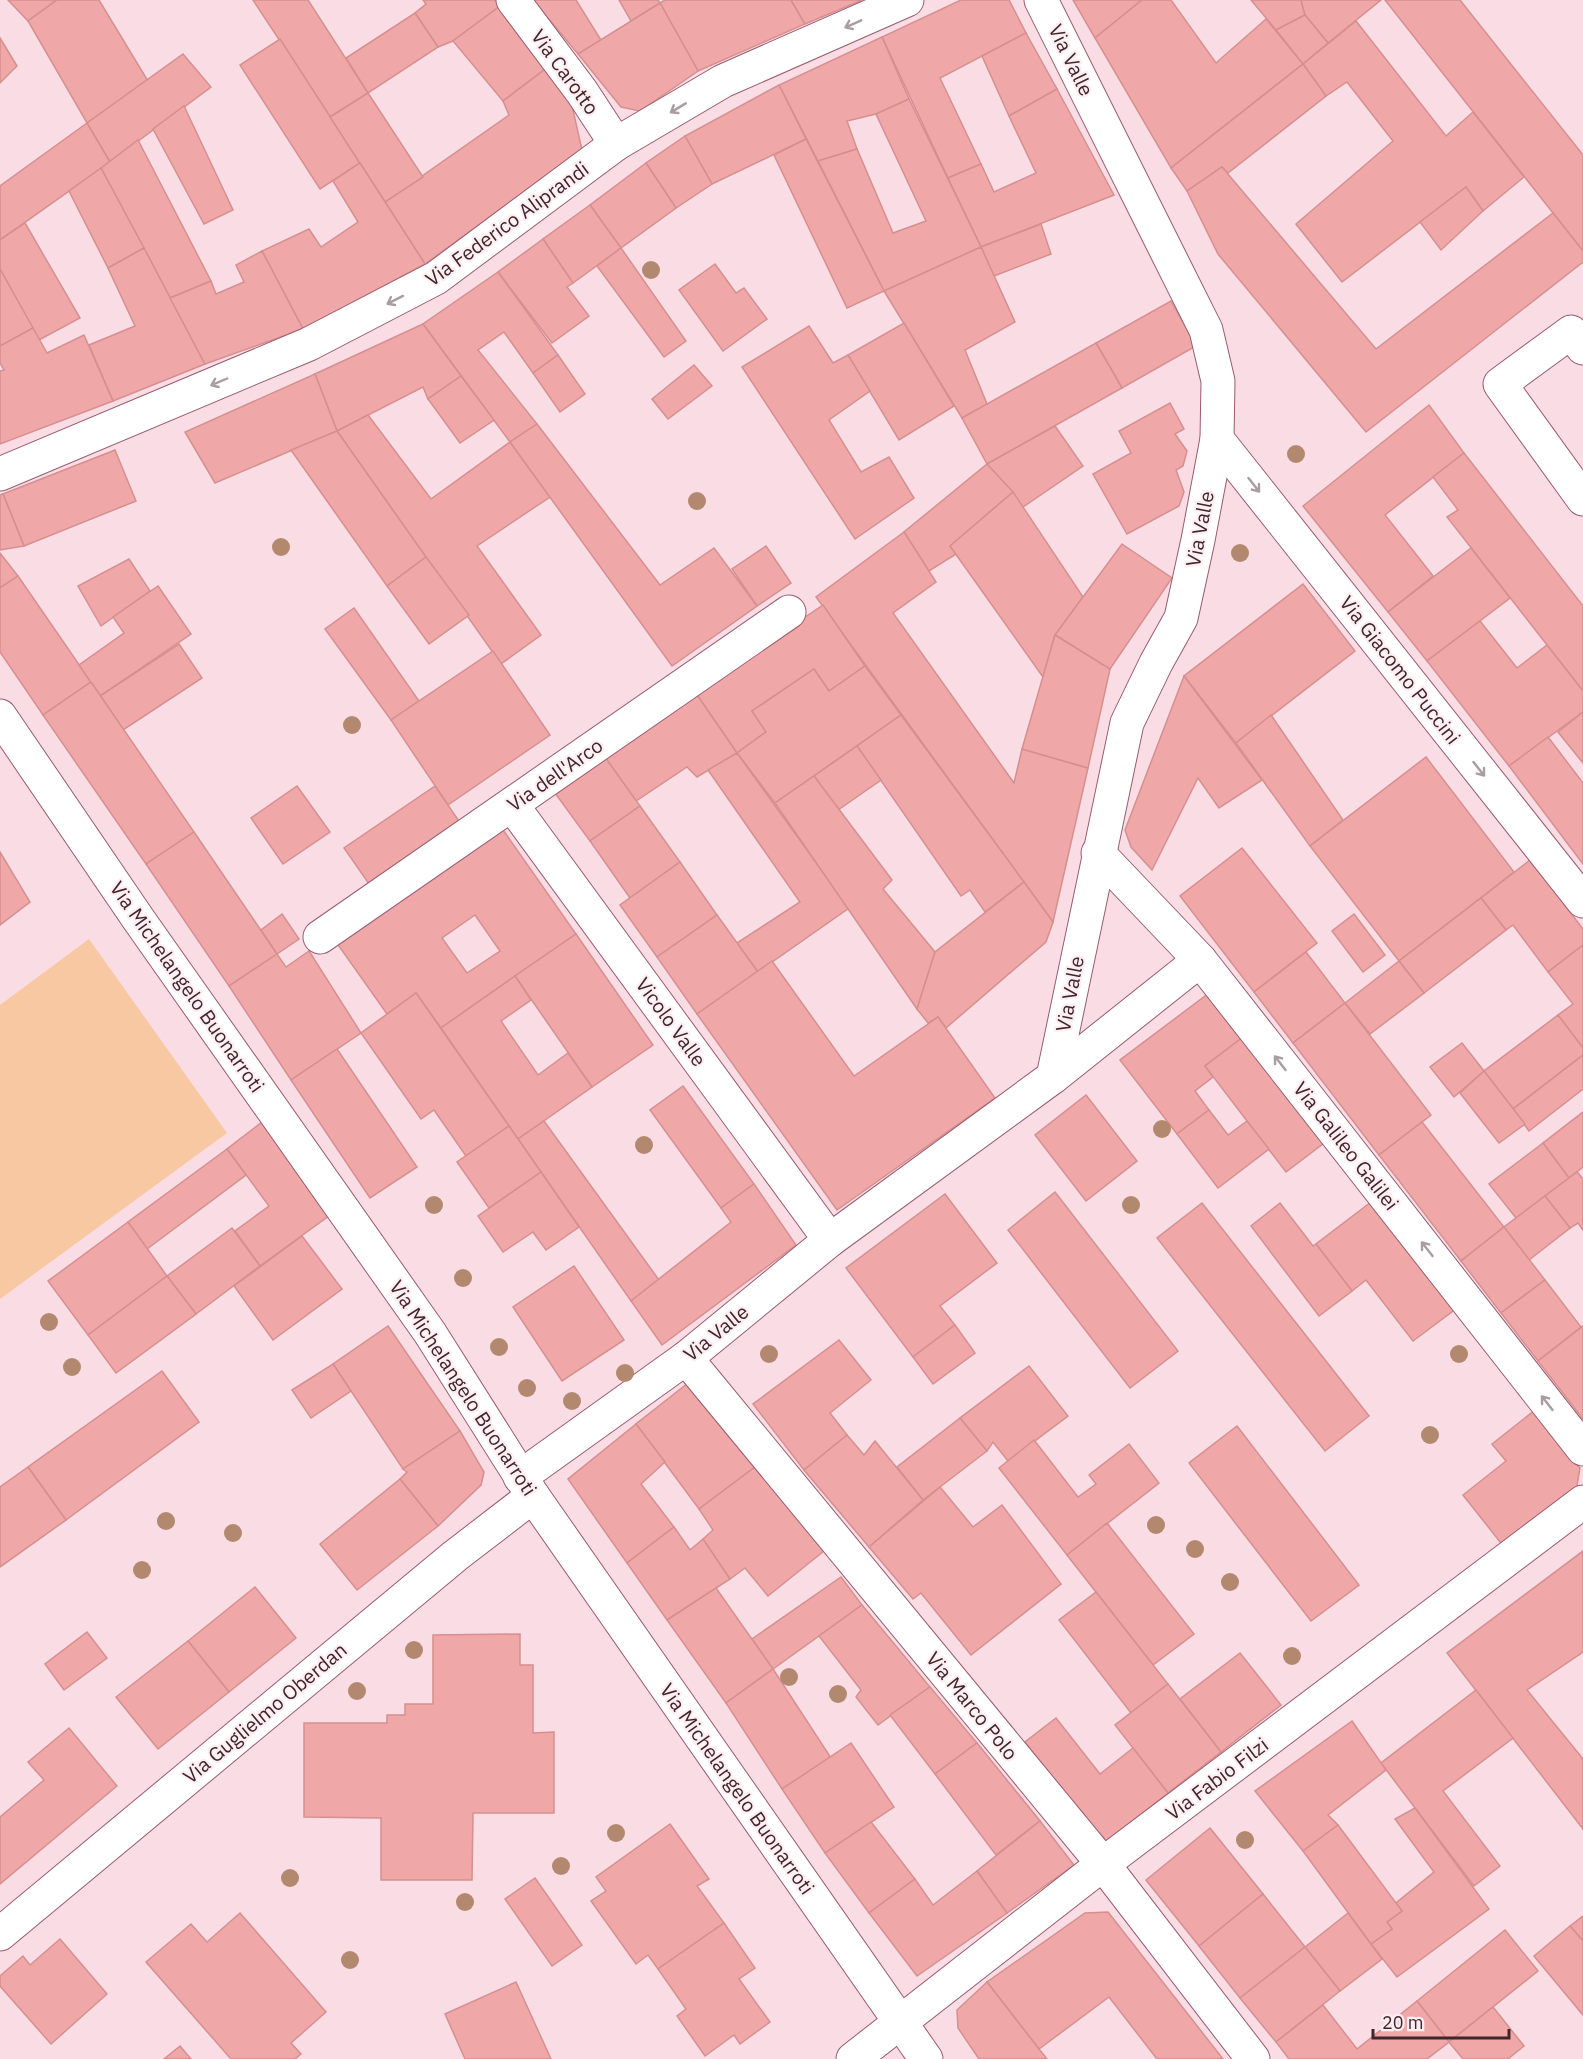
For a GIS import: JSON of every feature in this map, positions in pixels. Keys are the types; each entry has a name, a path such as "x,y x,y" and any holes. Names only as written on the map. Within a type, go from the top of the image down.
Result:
{"street":[{"name":"Via Carotto","path":"513,0 582,92 616,144"},
{"name":"Via Federico Aliprandi","path":"0,474 309,344 436,279 616,144 723,81 907,0"},
{"name":"Via Valle","path":"1041,0 1206,330 1218,381 1217,439 1181,618 1127,723 1053,1077"},
{"path":"1583,348 1571,332 1500,384 1583,500"},
{"name":"Via Giacomo Puccini","path":"1217,439 1583,901"},
{"name":"Via dell'Arco","path":"320,937 789,612"},
{"name":"Via Michelangelo Buonarroti","path":"0,716 139,920 430,1333 526,1487 926,2059"},
{"name":"Vicolo Valle","path":"512,805 830,1240"},
{"name":"Via Galileo Galilei","path":"1098,853 1200,960 1583,1449"},
{"name":"Via Valle","path":"526,1487 830,1240 1053,1077 1200,960"},
{"name":"Via Marco Polo","path":"686,1358 1103,1864 1253,2059"},
{"name":"Via Guglielmo Oberdan","path":"0,1934 455,1556 526,1487"},
{"name":"Via Fabio Filzi","path":"853,2059 1103,1864 1583,1502"}],"shaded area":[{"path":"89,939 227,1133 0,1299 0,1005"}],"building":[{"path":"8,0 57,0 28,21"},
{"path":"57,0 99,0 148,81 87,123 28,21"},
{"path":"253,0 308,0 368,93 330,117"},
{"path":"423,0 495,0 500,6 453,41 438,47 415,13 426,4"},
{"path":"533,0 576,0 601,40 578,54"},
{"path":"619,0 658,0 660,3 631,21"},
{"path":"665,0 791,0 805,24 698,71 660,3"},
{"path":"791,0 862,0 805,24"},
{"path":"961,0 1009,0 1026,33 940,78 981,164 948,178 882,37"},
{"path":"1073,0 1142,0 1095,38"},
{"path":"1142,0 1171,0 1216,63 1266,19 1303,64 1171,168 1095,38"},
{"path":"1251,0 1301,0 1305,15 1276,30"},
{"path":"1301,0 1381,0 1328,43 1305,15"},
{"path":"1385,0 1460,0 1583,155 1583,251"},
{"path":"660,3 698,71 640,111 621,107 578,54"},
{"path":"500,6 548,67 503,101 453,41"},
{"path":"415,13 438,47 368,93 346,58"},
{"path":"1305,15 1328,43 1303,64 1276,30"},
{"path":"1356,21 1446,136 1473,112 1524,177 1483,211 1466,187 1342,282 1296,224 1393,141 1347,82 1326,96 1303,64"},
{"path":"1026,33 1057,89 1009,116 982,56"},
{"path":"882,37 909,99 876,114 847,121 857,149 818,161 779,85"},
{"path":"0,38 17,66 0,83"},
{"path":"280,39 360,163 320,189 240,65"},
{"path":"183,54 211,87 110,162 87,123"},
{"path":"1303,64 1326,96 1228,173 1222,167 1187,191 1171,168"},
{"path":"548,67 569,92 582,150 425,264 385,202 509,115 503,101"},
{"path":"779,85 806,139 712,184 685,136"},
{"path":"1057,89 1114,195 981,247 948,178 981,164 994,192 1036,173 1009,116"},
{"path":"368,93 423,177 385,202 330,117"},
{"path":"909,99 981,247 884,291 818,161 857,149 893,233 926,221 876,114"},
{"path":"184,106 233,210 204,224 153,129"},
{"path":"87,123 110,162 0,240 0,186"},
{"path":"685,136 712,184 676,208 646,163"},
{"path":"806,139 884,291 847,308 774,155"},
{"path":"138,140 211,281 170,298 101,168"},
{"path":"360,163 425,264 303,329 262,251 309,229 321,247 358,222 333,181"},
{"path":"646,163 676,208 621,248 590,205"},
{"path":"1222,167 1376,349 1553,213 1583,251 1583,262 1366,432 1218,254 1187,191"},
{"path":"101,168 144,248 108,268 69,191"},
{"path":"1466,187 1483,211 1441,250 1420,222"},
{"path":"590,205 621,248 573,283 543,239"},
{"path":"25,223 80,318 39,340 0,269 0,240"},
{"path":"1041,224 1051,254 994,276 981,247"},
{"path":"543,239 573,283 567,287 589,316 552,343 498,272"},
{"path":"981,247 1015,322 965,350 987,404 962,418 884,291"},
{"path":"144,248 205,364 113,401 89,345 135,326 108,268"},
{"path":"621,248 686,341 664,357 597,266"},
{"path":"262,251 303,329 205,364 170,298 211,281 216,294 244,282 236,265"},
{"path":"715,264 736,293 744,288 767,319 723,351 679,290"},
{"path":"0,269 33,328 0,346"},
{"path":"498,272 558,355 533,373 504,332 478,350 537,424 510,442 423,324"},
{"path":"1171,301 1196,346 1122,388 1096,343"},
{"path":"904,323 954,406 899,440 848,355"},
{"path":"423,324 461,376 428,399 423,387 337,431 315,374"},
{"path":"809,326 833,363 848,355 870,391 829,420 861,472 889,457 914,498 855,539 742,367"},
{"path":"33,328 47,353 84,335 113,401 0,444 0,371 4,370 0,363 0,346"},
{"path":"1096,343 1122,388 987,464 962,418"},
{"path":"558,355 585,394 560,412 533,373"},
{"path":"694,365 712,386 668,419 652,399"},
{"path":"315,374 337,431 215,483 185,432"},
{"path":"461,376 494,420 460,443 428,399"},
{"path":"1170,403 1184,429 1175,434 1187,451 1183,466 1176,470 1184,492 1179,506 1127,534 1093,474 1131,453 1119,431"},
{"path":"1429,405 1464,453 1385,515 1433,576 1388,612 1303,506"},
{"path":"368,415 431,499 510,442 550,497 477,546 541,635 501,664 337,431"},
{"path":"537,424 660,585 714,548 757,606 672,666 510,442"},
{"path":"1055,426 1083,466 1023,507 987,464"},
{"path":"337,431 426,557 387,586 291,450"},
{"path":"115,450 136,501 24,546 3,494"},
{"path":"1464,453 1583,606 1583,691 1447,517 1458,510 1433,477"},
{"path":"987,464 1013,492 950,546 956,554 929,571 904,532"},
{"path":"1013,492 1083,597 1055,635 1043,677 950,546"},
{"path":"3,494 24,546 0,550 0,495"},
{"path":"904,532 936,582 893,613 1014,783 1022,749 1088,768 1053,922 816,597"},
{"path":"1122,544 1172,578 1110,669 1055,635"},
{"path":"766,546 791,583 757,606 732,569"},
{"path":"1471,548 1510,598 1427,661 1388,612"},
{"path":"0,553 18,576 0,588"},
{"path":"426,557 469,615 429,644 387,586"},
{"path":"129,559 150,591 101,626 78,586"},
{"path":"18,576 91,682 43,715 0,652 0,588"},
{"path":"1303,584 1355,651 1236,743 1184,676"},
{"path":"158,586 191,634 100,696 79,665 124,633 113,617"},
{"path":"823,605 865,666 829,691 814,669 752,711 766,732 737,753 695,692"},
{"path":"354,608 419,701 391,720 325,629"},
{"path":"1480,621 1517,668 1547,645 1583,691 1583,712 1509,766 1427,661"},
{"path":"1055,635 1110,669 1088,768 1022,749"},
{"path":"179,644 202,678 123,730 100,696"},
{"path":"493,651 550,735 448,805 391,720"},
{"path":"865,666 901,715 775,803 737,753 766,732 752,711 814,669 829,691"},
{"path":"1184,676 1262,780 1219,808 1198,778 1152,870 1131,847 1125,830"},
{"path":"91,682 194,832 146,864 43,715"},
{"path":"695,692 737,753 697,777 687,767 636,801 602,753"},
{"path":"1583,712 1583,763 1558,732"},
{"path":"901,715 1024,882 985,912 970,890 961,896 857,746"},
{"path":"1271,715 1343,820 1310,846 1236,743"},
{"path":"1548,737 1583,783 1583,864 1509,766"},
{"path":"857,746 881,780 838,810 814,776"},
{"path":"602,753 640,806 590,841 552,789"},
{"path":"737,753 849,908 758,972 737,943 800,902 708,770"},
{"path":"1426,757 1514,872 1399,961 1310,846"},
{"path":"814,776 892,880 883,889 935,952 917,1009 775,803"},
{"path":"297,786 330,832 283,864 251,818"},
{"path":"435,786 465,830 374,891 344,848"},
{"path":"640,806 680,862 630,898 590,841"},
{"path":"501,827 576,934 441,1028 416,993 387,1014 336,942","holes":["475,915 500,951 467,973 442,938"]},
{"path":"194,832 277,954 229,986 146,864"},
{"path":"1242,848 1317,943 1254,992 1180,896"},
{"path":"0,852 30,902 0,925"},
{"path":"1530,860 1583,929 1583,945 1548,972 1513,925 1506,930 1481,898"},
{"path":"680,862 717,915 657,957 620,905"},
{"path":"1024,882 1053,922 1046,942 946,1028 938,1017 928,1023 917,1009 935,952"},
{"path":"1481,898 1506,930 1424,993 1399,961"},
{"path":"282,914 299,939 277,954 261,930"},
{"path":"1354,914 1385,955 1363,972 1332,931"},
{"path":"717,915 758,972 697,1014 657,957"},
{"path":"576,934 653,1045 592,1087 515,976"},
{"path":"1583,945 1583,1048 1558,1015 1573,1004 1548,972"},
{"path":"309,951 361,1033 291,1080 229,986 277,954 286,967"},
{"path":"1306,952 1345,1003 1293,1043 1254,992"},
{"path":"772,961 854,1076 938,1017 995,1098 837,1210 697,1014"},
{"path":"1399,961 1424,993 1370,1034 1345,1003"},
{"path":"515,976 531,1000 501,1021 538,1075 568,1053 592,1087 518,1139 441,1028"},
{"path":"416,993 509,1126 466,1156 434,1110 421,1119 361,1033"},
{"path":"1209,993 1243,1037 1205,1066 1213,1077 1195,1091 1209,1110 1177,1134 1120,1060"},
{"path":"1345,1003 1431,1115 1379,1155 1293,1043"},
{"path":"1558,1015 1583,1048 1583,1055 1513,1109 1484,1071"},
{"path":"1243,1037 1324,1143 1286,1172 1205,1066"},
{"path":"1462,1043 1484,1071 1454,1097 1430,1067"},
{"path":"337,1049 417,1167 370,1198 291,1080"},
{"path":"1583,1055 1583,1089 1529,1131 1513,1109"},
{"path":"1484,1071 1525,1124 1499,1143 1460,1093"},
{"path":"683,1086 754,1184 721,1208 650,1110"},
{"path":"1086,1095 1137,1161 1086,1201 1035,1135"},
{"path":"1209,1110 1228,1135 1247,1121 1269,1149 1218,1188 1177,1134"},
{"path":"1583,1112 1583,1167 1569,1178 1543,1143"},
{"path":"544,1121 659,1280 631,1301 518,1139"},
{"path":"262,1122 330,1215 260,1266 235,1231 269,1206 227,1149"},
{"path":"1422,1122 1504,1227 1461,1261 1379,1155"},
{"path":"509,1126 541,1172 489,1208 457,1162"},
{"path":"1543,1143 1569,1178 1516,1218 1489,1184"},
{"path":"227,1149 246,1175 147,1249 128,1222"},
{"path":"541,1172 579,1227 546,1250 533,1232 503,1252 478,1216"},
{"path":"1577,1172 1583,1179 1583,1230 1578,1223 1570,1228 1545,1196"},
{"path":"754,1184 796,1245 662,1345 631,1301 731,1222 721,1208"},
{"path":"1055,1192 1178,1351 1130,1388 1008,1230"},
{"path":"945,1194 997,1263 940,1306 955,1325 913,1357 846,1268"},
{"path":"1545,1196 1570,1228 1529,1260 1504,1227"},
{"path":"1375,1199 1457,1308 1413,1341 1366,1280 1352,1291 1316,1244"},
{"path":"1202,1203 1369,1416 1325,1451 1157,1238"},
{"path":"1280,1203 1313,1246 1316,1244 1352,1291 1319,1316 1251,1226"},
{"path":"128,1222 167,1276 88,1335 48,1281"},
{"path":"1504,1227 1545,1280 1501,1313 1461,1261"},
{"path":"232,1228 260,1266 196,1314 167,1276"},
{"path":"302,1236 342,1289 273,1340 234,1286"},
{"path":"574,1266 624,1340 562,1381 513,1307"},
{"path":"167,1276 196,1314 116,1373 88,1335"},
{"path":"1545,1280 1581,1327 1538,1361 1501,1313"},
{"path":"955,1325 975,1353 933,1384 913,1357"},
{"path":"388,1326 460,1431 403,1469 333,1364"},
{"path":"1583,1326 1583,1419 1538,1361"},
{"path":"839,1340 871,1380 830,1413 847,1435 804,1470 753,1404"},
{"path":"333,1364 351,1391 311,1418 292,1390"},
{"path":"1029,1366 1068,1416 1008,1461 993,1442 987,1451 960,1418"},
{"path":"162,1371 199,1422 66,1520 28,1467"},
{"path":"688,1383 755,1467 699,1509 636,1424"},
{"path":"1535,1410 1580,1468 1576,1491 1504,1547 1463,1495 1506,1461 1492,1444"},
{"path":"960,1418 987,1451 923,1500 897,1467"},
{"path":"636,1424 665,1462 641,1484 674,1527 627,1563 568,1479"},
{"path":"1237,1426 1359,1585 1311,1621 1189,1463"},
{"path":"460,1431 484,1472 481,1485 438,1526 400,1479 407,1472 403,1469"},
{"path":"847,1435 864,1455 875,1441 923,1500 869,1547 804,1470"},
{"path":"1034,1440 1078,1497 1096,1484 1089,1475 1129,1444 1159,1483 1067,1555 999,1468"},
{"path":"28,1467 66,1520 0,1567 0,1487"},
{"path":"755,1467 824,1551 768,1596 745,1568 730,1579 703,1539 713,1530 699,1509"},
{"path":"400,1479 438,1526 357,1590 320,1544"},
{"path":"940,1487 973,1527 1002,1505 1061,1584 971,1655 921,1593 913,1599 869,1547"},
{"path":"1107,1523 1194,1634 1153,1665 1067,1555"},
{"path":"674,1527 690,1550 703,1539 730,1579 667,1620 627,1563"},
{"path":"1583,1551 1583,1652 1527,1690 1583,1759 1583,1829 1447,1653"},
{"path":"841,1577 862,1605 773,1669 752,1639"},
{"path":"255,1587 296,1638 229,1692 188,1641"},
{"path":"716,1588 773,1669 726,1703 667,1620"},
{"path":"1096,1592 1168,1684 1131,1713 1059,1620"},
{"path":"862,1605 930,1687 878,1725 856,1697 861,1690 819,1636"},
{"path":"87,1632 107,1658 64,1690 45,1664"},
{"path":"520,1634 520,1665 533,1665 533,1733 554,1732 554,1813 473,1813 472,1880 381,1880 381,1818 304,1817 304,1723 387,1723 387,1715 405,1715 405,1704 433,1704 433,1635"},
{"path":"188,1641 229,1692 158,1749 116,1697"},
{"path":"1240,1653 1281,1705 1221,1752 1180,1699"},
{"path":"773,1669 831,1758 782,1789 726,1703"},
{"path":"1168,1684 1221,1752 1168,1793 1115,1725"},
{"path":"930,1687 977,1743 935,1774 890,1715"},
{"path":"1476,1690 1513,1738 1443,1791 1500,1866 1474,1886 1381,1763"},
{"path":"1056,1718 1100,1774 1133,1748 1168,1793 1104,1843 1025,1742"},
{"path":"1352,1721 1386,1770 1328,1815 1338,1825 1303,1851 1255,1791"},
{"path":"69,1728 117,1786 0,1884 0,1817 44,1780 28,1762"},
{"path":"851,1743 894,1807 825,1853 782,1789"},
{"path":"977,1743 1040,1821 996,1855 935,1774"},
{"path":"1415,1808 1489,1909 1397,1977 1371,1944 1392,1929 1387,1922 1402,1911 1396,1903 1434,1872 1395,1819"},
{"path":"1040,1821 1074,1865 1007,1913 977,1871"},
{"path":"871,1822 915,1879 869,1913 825,1853"},
{"path":"670,1824 709,1879 697,1886 724,1923 658,1969 648,1955 636,1964 591,1901 606,1891 596,1877"},
{"path":"1338,1825 1402,1911 1387,1922 1392,1929 1371,1944 1303,1851"},
{"path":"1210,1828 1263,1894 1199,1946 1146,1880"},
{"path":"977,1871 1007,1913 917,1976 869,1913 915,1879 933,1905"},
{"path":"535,1878 582,1945 552,1966 505,1899"},
{"path":"1263,1894 1305,1947 1240,1998 1199,1946"},
{"path":"1108,1912 1223,2059 1157,2059 1109,1997 1039,2049 987,1982 1085,1913"},
{"path":"240,1913 326,2012 291,2043 301,2054 295,2059 231,2059 146,1962 191,1924 207,1942"},
{"path":"1348,1913 1382,1959 1340,1991 1305,1947"},
{"path":"1583,1916 1583,1941 1570,1926"},
{"path":"724,1923 755,1968 739,1979 770,2022 740,2044 734,2035 705,2056 677,2016 686,2009 658,1969"},
{"path":"1570,1926 1583,1941 1583,2015 1534,1956"},
{"path":"1505,1930 1538,1971 1449,2042 1417,2001"},
{"path":"60,1939 107,1994 51,2044 0,1986 0,1976 23,1956 30,1965"},
{"path":"1305,1947 1340,1991 1276,2042 1240,1998"},
{"path":"516,1982 551,2059 465,2059 445,2014"},
{"path":"987,1982 1047,2059 979,2059 958,2028 957,2010"},
{"path":"1417,2001 1449,2042 1427,2059 1289,2059 1276,2042 1323,2005 1357,2049"},
{"path":"1493,2007 1524,2046 1508,2059 1463,2059 1449,2042"},
{"path":"180,2046 191,2059 164,2059"}]}
